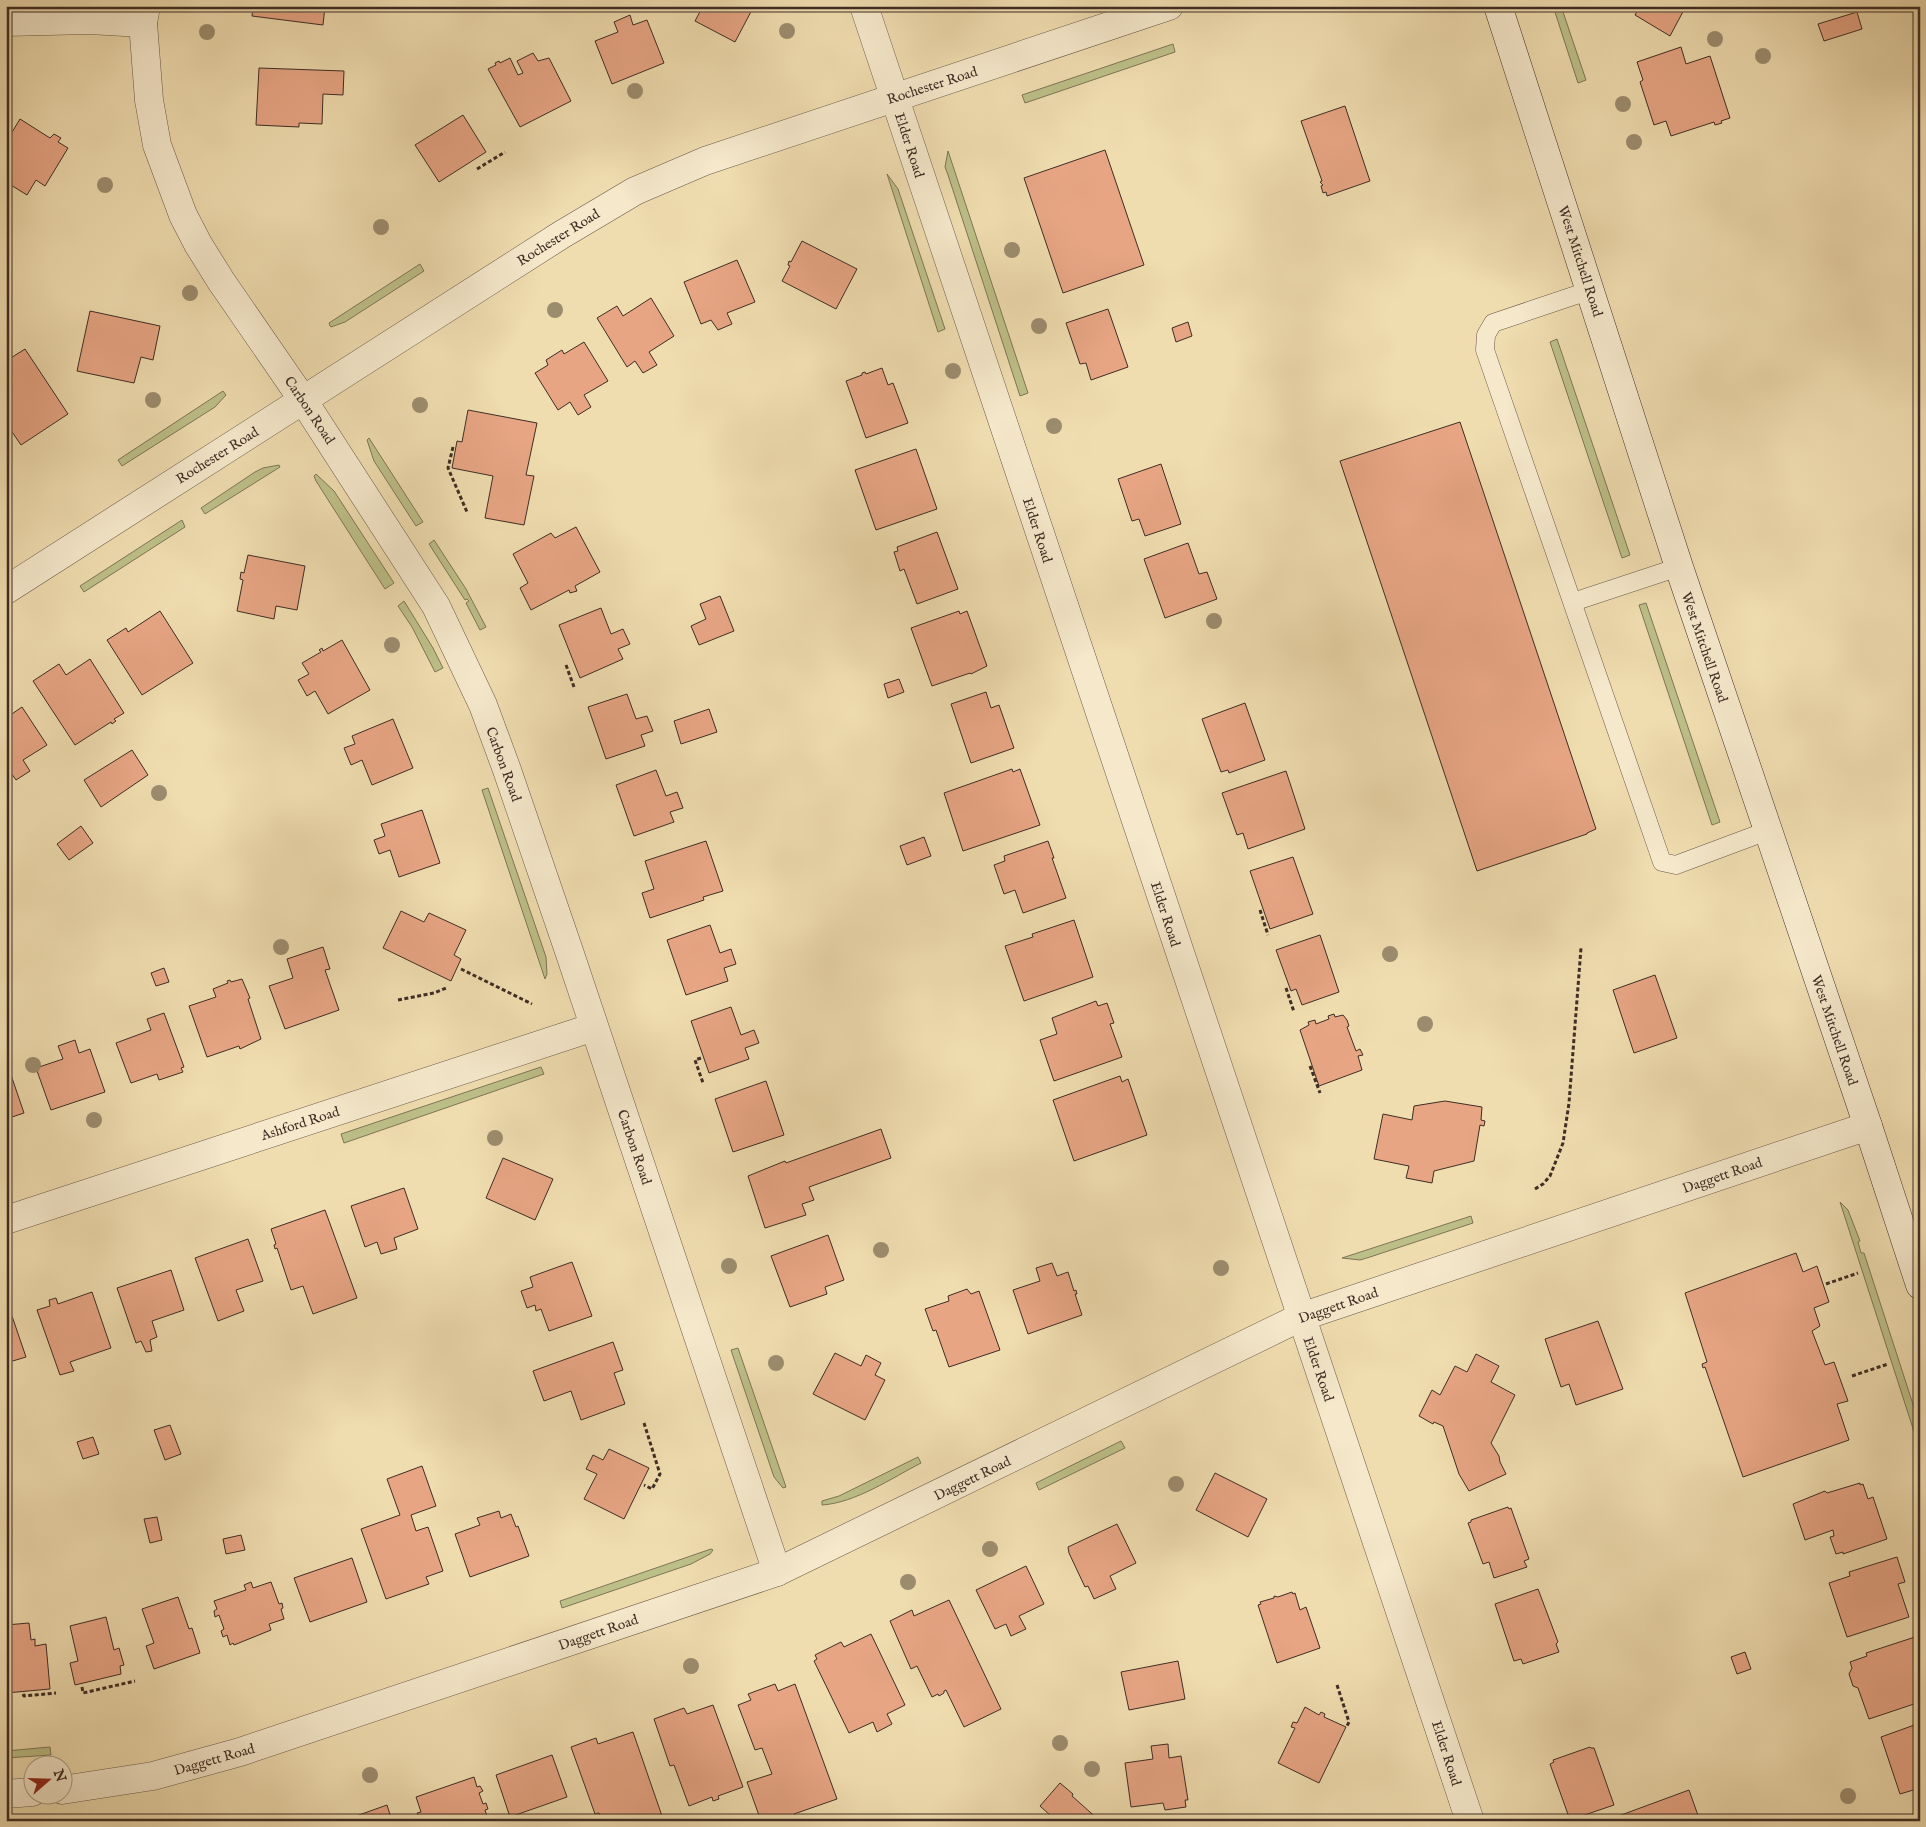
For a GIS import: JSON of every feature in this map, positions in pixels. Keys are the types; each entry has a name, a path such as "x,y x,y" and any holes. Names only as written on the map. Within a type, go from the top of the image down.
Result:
{"street":[{"name":"Elder Road","path":"864,6 1470,1821"},
{"name":"Rochester Road","path":"6,590 524,258 635,190 705,161 1169,6"},
{"name":"West Mitchell Road","path":"1498,6 1679,567 1920,1285"},
{"path":"6,22 89,20 145,15"},
{"name":"Carbon Road","path":"145,15 150,100 158,145 183,215 221,281 303,400 436,606 483,705 594,1026 777,1572"},
{"name":"Ashford Road","path":"6,1220 594,1026"},
{"name":"Daggett Road","path":"72,1788 152,1776 240,1752 777,1572 1301,1317 1868,1126"},
{"path":"6,1794 22,1793"}],"lane":[{"path":"1591,290 1493,323 1486,335 1485,350 1662,862 1676,865 1767,831"},
{"path":"1572,602 1679,567"}],"path":[{"path":"477,169 505,152"},
{"path":"453,448 448,468 467,512"},
{"path":"566,665 574,687"},
{"path":"1260,910 1268,935"},
{"path":"1535,1189 1550,1176 1563,1143 1569,1103 1581,948"},
{"path":"461,969 532,1004"},
{"path":"398,1000 434,993 446,988"},
{"path":"1286,988 1294,1012"},
{"path":"701,1058 695,1060 703,1083"},
{"path":"1310,1066 1320,1093"},
{"path":"1826,1284 1858,1273"},
{"path":"1852,1376 1888,1364"},
{"path":"644,1423 660,1474 652,1489 644,1485"},
{"path":"82,1687 83,1693 135,1681"},
{"path":"1337,1684 1349,1722 1347,1726"},
{"path":"23,1694 24,1696 56,1693"}],"green space":[{"path":"1553,6 1561,6 1586,80 1578,83"},
{"path":"1173,44 1175,52 1025,103 1022,95"},
{"path":"948,151 1028,393 1020,396 945,167"},
{"path":"887,174 898,189 945,329 938,332"},
{"path":"420,264 424,271 345,322 330,326 329,323"},
{"path":"1557,339 1630,555 1622,558 1550,342"},
{"path":"223,391 226,395 215,407 122,466 118,460"},
{"path":"369,438 423,522 416,526 374,461 367,440"},
{"path":"279,465 280,467 205,514 201,508 255,472 263,468"},
{"path":"316,474 334,491 394,583 385,589 316,481 314,476"},
{"path":"182,520 185,527 84,592 80,586"},
{"path":"434,540 466,589 486,627 480,630 466,603 469,601 465,600 429,544"},
{"path":"404,601 443,668 435,672 412,627 398,606"},
{"path":"1646,603 1720,822 1712,825 1639,605"},
{"path":"488,788 546,957 547,974 545,979 482,790"},
{"path":"541,1067 544,1074 344,1143 341,1134"},
{"path":"1840,1202 1848,1210 1860,1241 1858,1242 1861,1253 1864,1253 1920,1426 1920,1443 1918,1444"},
{"path":"1471,1216 1473,1223 1370,1257 1360,1260 1342,1258"},
{"path":"738,1348 786,1487 783,1488 774,1477 731,1350"},
{"path":"1121,1441 1125,1448 1039,1490 1036,1483"},
{"path":"918,1457 921,1463 873,1489 847,1500 822,1505 822,1501 839,1496"},
{"path":"711,1549 713,1550 710,1554 691,1564 562,1608 560,1601"},
{"path":"50,1747 51,1754 22,1754 22,1757 6,1758 6,1751"}],"building":[{"path":"253,6 325,6 323,25 252,16"},
{"path":"703,6 754,6 735,42 695,21"},
{"path":"1640,6 1686,6 1670,36 1635,15"},
{"path":"1857,12 1862,29 1824,41 1818,24"},
{"path":"630,15 633,25 647,20 664,63 612,84 595,41 618,32 614,22"},
{"path":"1681,47 1686,64 1710,56 1730,118 1721,121 1722,123 1715,125 1714,122 1671,136 1666,121 1654,125 1640,82 1643,80 1637,62"},
{"path":"533,53 538,61 549,58 571,101 520,127 488,69 499,61 500,63 510,58 518,75 523,73 517,61"},
{"path":"259,68 344,71 343,95 323,94 322,124 299,123 299,127 256,125"},
{"path":"1345,106 1370,181 1327,196 1326,192 1323,193 1321,186 1323,185 1320,182 1322,181 1301,121"},
{"path":"463,115 486,152 439,182 415,145"},
{"path":"20,119 50,138 54,134 61,138 58,142 68,148 45,186 36,180 27,195 6,182 6,142"},
{"path":"1105,150 1144,265 1063,293 1024,178"},
{"path":"802,241 857,269 836,309 782,281 790,266 788,265 789,261 791,262"},
{"path":"737,260 755,302 727,313 732,324 718,330 711,320 701,324 684,282"},
{"path":"651,298 674,336 649,352 657,365 643,373 635,361 627,367 597,318 617,306 623,316"},
{"path":"1108,309 1128,367 1091,380 1086,363 1080,364 1066,323"},
{"path":"90,311 160,326 153,360 141,357 134,383 77,371"},
{"path":"1188,322 1192,336 1176,342 1172,328"},
{"path":"584,342 608,381 584,395 591,407 578,415 570,402 558,410 535,373 548,365 546,360 562,350 564,354"},
{"path":"25,349 68,414 21,445 6,423 6,361"},
{"path":"882,368 888,385 893,383 908,423 866,438 846,381 862,375 862,373 865,372 866,374"},
{"path":"468,410 537,423 526,475 534,476 524,525 485,518 493,476 452,468 457,441 462,442"},
{"path":"1460,422 1596,829 1587,834 1477,871 1340,461"},
{"path":"916,449 937,509 876,530 855,470"},
{"path":"1161,464 1181,524 1145,536 1139,519 1132,521 1118,479"},
{"path":"576,527 600,572 575,586 577,591 570,593 569,590 531,610 520,588 528,583 513,554 551,533 555,538"},
{"path":"937,532 958,589 917,604 904,569 900,571 894,552 898,551 897,547"},
{"path":"1188,543 1199,574 1207,572 1217,599 1165,618 1144,559"},
{"path":"248,555 305,566 297,610 276,606 274,619 237,611 243,580 240,579 241,572 244,573"},
{"path":"720,596 734,631 699,645 691,626 706,619 700,604"},
{"path":"601,608 611,634 623,629 630,644 618,649 623,659 580,678 559,625"},
{"path":"160,611 193,663 142,695 107,640 126,628 128,632"},
{"path":"959,611 960,614 967,611 987,666 971,674 932,686 911,628"},
{"path":"342,640 370,690 328,714 315,691 307,696 298,680 309,674 302,663 321,652 319,650 322,648 323,651"},
{"path":"90,659 124,713 114,719 116,721 112,724 111,722 75,745 33,681 59,664 66,675"},
{"path":"899,679 904,692 888,698 884,684"},
{"path":"986,692 991,708 999,705 1014,748 971,763 951,704"},
{"path":"627,694 636,719 647,716 653,731 641,735 645,746 606,759 588,707"},
{"path":"1245,703 1265,760 1229,773 1228,770 1221,772 1202,719"},
{"path":"22,707 47,745 23,760 30,771 16,780 9,770 6,772 6,718"},
{"path":"709,709 717,732 681,744 674,721"},
{"path":"393,719 413,768 372,785 362,760 351,765 344,748 355,744 352,736"},
{"path":"132,750 148,775 101,807 84,780"},
{"path":"1012,769 1013,772 1020,769 1040,825 963,851 944,793"},
{"path":"656,770 666,796 677,792 683,808 670,812 674,822 634,836 616,785"},
{"path":"1286,771 1305,829 1248,849 1243,833 1237,835 1222,793"},
{"path":"422,810 440,863 399,877 390,850 379,854 374,840 385,836 381,824"},
{"path":"81,826 93,843 69,860 57,844"},
{"path":"924,837 931,856 907,865 900,846"},
{"path":"706,841 723,891 703,897 704,900 650,918 642,893 654,889 645,861"},
{"path":"1048,841 1066,898 1023,913 1015,890 1004,894 994,865 1005,861 1004,856"},
{"path":"1293,857 1313,914 1270,929 1250,871"},
{"path":"401,911 424,922 429,913 466,930 454,955 461,959 451,981 383,948"},
{"path":"1074,920 1093,977 1024,1001 1005,946 1033,937 1032,934"},
{"path":"710,925 720,953 731,949 736,964 724,968 728,981 686,995 667,940"},
{"path":"1320,935 1339,992 1302,1005 1296,989 1291,991 1276,950"},
{"path":"323,947 330,969 325,970 339,1010 285,1029 269,986 293,978 287,959"},
{"path":"164,968 169,982 156,986 151,973"},
{"path":"1655,975 1677,1038 1634,1053 1613,990"},
{"path":"242,979 250,998 248,999 261,1039 240,1049 239,1046 207,1057 189,1006 216,997 213,989 228,983 227,981 230,980 231,982"},
{"path":"1096,1001 1098,1006 1107,1003 1114,1023 1110,1024 1122,1057 1054,1081 1040,1040 1057,1034 1052,1018"},
{"path":"731,1007 741,1035 754,1030 759,1043 745,1048 749,1059 709,1073 691,1021"},
{"path":"164,1013 184,1067 181,1068 183,1072 159,1080 157,1074 131,1083 116,1043 151,1030 147,1019"},
{"path":"1334,1014 1335,1017 1343,1015 1347,1020 1349,1026 1347,1027 1356,1051 1360,1049 1363,1055 1358,1056 1362,1070 1319,1086 1300,1030 1309,1025 1308,1022 1315,1020 1316,1024 1329,1019 1328,1016"},
{"path":"75,1040 79,1053 90,1049 105,1092 51,1110 36,1068 63,1059 58,1046"},
{"path":"6,1068 8,1073 10,1072 24,1113 6,1119"},
{"path":"1120,1076 1122,1082 1128,1079 1147,1135 1074,1161 1053,1100"},
{"path":"766,1081 784,1135 733,1152 715,1099"},
{"path":"1445,1101 1482,1107 1481,1120 1485,1121 1484,1126 1480,1125 1474,1161 1434,1171 1432,1183 1406,1178 1409,1166 1374,1159 1383,1114 1412,1120 1414,1106"},
{"path":"881,1129 891,1158 809,1187 814,1200 802,1204 806,1215 765,1228 748,1176 785,1161 786,1163"},
{"path":"503,1158 553,1179 535,1220 486,1198"},
{"path":"404,1188 418,1229 394,1238 397,1249 381,1254 377,1242 365,1247 351,1206"},
{"path":"325,1210 357,1298 313,1314 303,1286 291,1290 277,1248 275,1249 274,1245 276,1244 271,1229"},
{"path":"828,1235 844,1280 825,1287 827,1294 790,1307 771,1256"},
{"path":"248,1239 263,1281 236,1290 244,1311 218,1321 195,1258"},
{"path":"1796,1253 1803,1272 1817,1266 1829,1302 1814,1308 1820,1326 1812,1331 1825,1365 1834,1362 1848,1401 1837,1404 1849,1440 1743,1477 1705,1367 1703,1368 1702,1364 1707,1362 1685,1293"},
{"path":"572,1262 592,1316 549,1331 541,1309 536,1311 535,1305 527,1308 521,1291 533,1287 530,1277"},
{"path":"1052,1263 1057,1276 1068,1272 1074,1291 1076,1290 1077,1294 1075,1294 1082,1315 1028,1334 1013,1290 1040,1281 1036,1268"},
{"path":"171,1270 184,1310 152,1321 157,1337 150,1340 152,1351 146,1352 141,1341 136,1343 117,1288"},
{"path":"967,1289 971,1294 979,1291 1000,1350 949,1367 936,1330 933,1331 925,1309 949,1301 948,1296"},
{"path":"92,1292 111,1348 70,1362 74,1371 60,1375 37,1310 50,1306 49,1300 56,1298 58,1304"},
{"path":"12,1316 26,1357 6,1363 6,1318"},
{"path":"1598,1321 1623,1389 1576,1405 1569,1384 1561,1387 1545,1339"},
{"path":"613,1342 623,1370 614,1373 625,1404 581,1420 571,1391 544,1401 533,1371"},
{"path":"835,1353 861,1366 866,1355 881,1363 875,1375 885,1380 865,1420 813,1394"},
{"path":"1476,1354 1499,1366 1491,1382 1515,1395 1491,1443 1499,1456 1506,1474 1469,1491 1459,1474 1443,1426 1434,1422 1433,1424 1419,1416 1432,1390 1440,1395 1455,1366 1467,1372"},
{"path":"170,1425 181,1454 165,1460 154,1430"},
{"path":"93,1437 99,1454 83,1459 77,1442"},
{"path":"609,1449 649,1468 624,1519 584,1499 597,1474 586,1469 593,1455 603,1460"},
{"path":"422,1466 436,1506 411,1515 416,1531 428,1527 443,1571 426,1577 429,1584 386,1599 361,1529 400,1515 387,1479"},
{"path":"1215,1473 1267,1499 1248,1537 1196,1510"},
{"path":"1860,1483 1860,1485 1863,1484 1868,1499 1873,1497 1887,1539 1843,1554 1843,1552 1836,1554 1830,1537 1834,1536 1833,1530 1805,1540 1793,1504 1825,1491 1827,1493"},
{"path":"1508,1507 1509,1509 1511,1508 1529,1559 1524,1561 1527,1567 1494,1578 1489,1562 1483,1564 1468,1523 1471,1520"},
{"path":"499,1511 501,1518 511,1514 516,1527 518,1526 529,1556 470,1577 455,1534 480,1525 477,1518"},
{"path":"157,1517 162,1540 150,1543 144,1519"},
{"path":"1117,1524 1136,1563 1110,1576 1116,1589 1094,1599 1088,1586 1085,1587 1068,1547"},
{"path":"241,1535 245,1550 226,1554 223,1539"},
{"path":"1897,1557 1905,1582 1898,1584 1909,1617 1847,1637 1829,1583 1850,1576 1849,1572"},
{"path":"352,1558 367,1602 310,1622 294,1578"},
{"path":"1026,1566 1044,1604 1019,1616 1026,1629 1011,1636 1006,1624 995,1629 976,1590"},
{"path":"251,1582 253,1588 271,1582 279,1604 282,1603 283,1608 281,1609 284,1619 269,1624 271,1630 230,1645 227,1635 223,1637 221,1631 224,1629 219,1615 215,1617 214,1611 217,1609 214,1601 246,1590 244,1585"},
{"path":"1538,1589 1558,1642 1556,1644 1559,1652 1523,1664 1521,1659 1514,1661 1495,1604"},
{"path":"1292,1592 1293,1594 1295,1593 1300,1610 1306,1607 1320,1648 1277,1663 1258,1605 1261,1604 1260,1602 1274,1598 1274,1596 1278,1597"},
{"path":"178,1597 189,1629 192,1628 200,1653 154,1669 146,1646 154,1643 142,1609"},
{"path":"949,1600 1001,1709 964,1727 946,1690 939,1696 938,1694 932,1697 917,1666 911,1669 890,1621 912,1610 914,1616"},
{"path":"106,1617 114,1650 119,1648 124,1665 120,1666 121,1674 75,1685 70,1663 78,1661 70,1626"},
{"path":"29,1623 31,1640 35,1639 35,1646 46,1644 50,1689 6,1693 6,1625"},
{"path":"871,1634 905,1705 887,1714 892,1724 877,1732 873,1722 849,1733 814,1661 817,1659 815,1655 841,1642 844,1647"},
{"path":"1915,1637 1920,1650 1920,1702 1869,1719 1858,1688 1853,1686 1849,1674 1852,1668 1850,1662 1867,1656 1866,1653"},
{"path":"1745,1652 1751,1669 1737,1674 1731,1657"},
{"path":"1178,1661 1185,1699 1129,1710 1121,1672"},
{"path":"775,1684 778,1691 795,1684 837,1799 794,1814 797,1821 761,1821 747,1782 772,1774 762,1748 755,1750 738,1705 751,1700 748,1694"},
{"path":"713,1705 743,1787 718,1796 719,1799 713,1801 712,1797 689,1806 674,1765 670,1766 654,1719 684,1708 687,1714"},
{"path":"1305,1707 1319,1715 1321,1712 1325,1714 1324,1717 1346,1727 1319,1783 1278,1763 1295,1728 1291,1727 1293,1722 1297,1723"},
{"path":"1920,1723 1920,1788 1900,1794 1881,1737"},
{"path":"633,1732 662,1816 649,1821 602,1821 599,1813 595,1814 571,1747 596,1738 598,1744"},
{"path":"1168,1744 1169,1758 1181,1756 1188,1800 1185,1800 1186,1807 1165,1810 1163,1803 1131,1807 1125,1763 1153,1759 1151,1746"},
{"path":"1590,1747 1594,1748 1614,1805 1570,1820 1550,1764 1554,1762 1553,1760"},
{"path":"552,1755 567,1797 510,1817 496,1775"},
{"path":"474,1777 477,1787 480,1786 483,1791 479,1793 483,1804 486,1803 488,1809 485,1810 488,1820 420,1820 417,1813 421,1812 416,1797"},
{"path":"1060,1783 1100,1821 1047,1821 1051,1816 1040,1806"},
{"path":"1689,1790 1700,1821 1605,1821"},
{"path":"387,1805 392,1821 342,1821"},
{"path":"1920,1813 1920,1821 1914,1821 1912,1815"}]}
